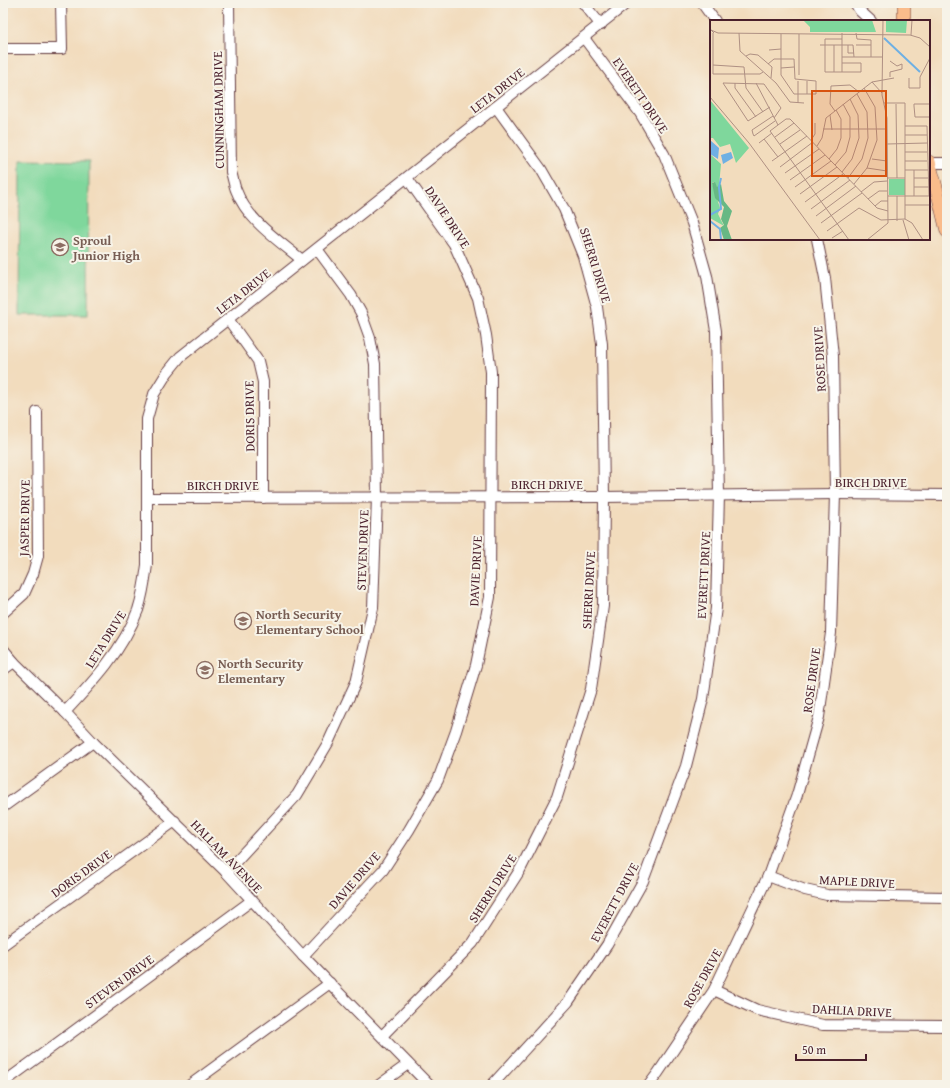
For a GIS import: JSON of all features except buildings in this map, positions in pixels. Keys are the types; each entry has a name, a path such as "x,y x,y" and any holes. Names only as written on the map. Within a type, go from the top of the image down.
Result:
{"main road":[{"path":"904,3 904,20"},
{"path":"930,166 947,231"}],"street":[{"path":"3,49 62,49 61,3"},
{"name":"CUNNINGHAM DRIVE","path":"228,3 231,172 237,192 246,208 259,224 302,260"},
{"path":"583,3 601,25"},
{"name":"LETA DRIVE","path":"65,712 94,682 114,655 129,630 138,609 144,587 147,564 147,419 154,394 167,373 180,357 627,3"},
{"path":"702,3 714,20"},
{"path":"855,3 860,11 870,20"},
{"name":"EVERETT DRIVE","path":"492,1085 568,1002 607,945 643,881 686,766 703,699 716,608 719,495 716,331 707,276 692,223 664,154 640,113 584,38"},
{"name":"SHERRI DRIVE","path":"382,1036 473,943 520,870 557,797 591,688 603,606 604,497 602,344 596,307 585,264 564,210 541,169 496,107"},
{"path":"930,162 947,163"},
{"name":"DAVIE DRIVE","path":"303,956 383,870 409,830 438,780 456,731 476,665 490,597 491,372 486,335 478,298 454,244 407,178"},
{"name":"ROSE DRIVE","path":"649,1085 714,990 768,876 797,795 819,717 830,633 835,494 834,356 825,278 817,240"},
{"name":"STEVEN DRIVE","path":"226,872 296,795 328,743 356,682 373,608 377,497 375,364 370,338 361,314 351,295 317,249"},
{"name":"DORIS DRIVE","path":"228,319 258,361 263,382 263,498"},
{"name":"JASPER DRIVE","path":"3,613 24,594 33,574 38,556 37,412"},
{"name":"BIRCH DRIVE","path":"148,498 604,497 835,494 947,495"},
{"name":"HALLAM AVENUE","path":"3,649 93,742 226,872 303,956 429,1085"},
{"path":"3,670 14,662"},
{"path":"3,807 93,742"},
{"name":"DORIS DRIVE","path":"3,945 175,821"},
{"name":"MAPLE DRIVE","path":"768,876 805,890 827,895 947,897"},
{"name":"STEVEN DRIVE","path":"3,1083 251,901"},
{"path":"190,1085 330,984"},
{"name":"DAHLIA DRIVE","path":"714,990 757,1010 823,1025 947,1026"},
{"path":"378,1085 408,1064"}],"green space":[{"path":"20,160 89,161 88,315 19,315"}],"place":[{"name":"Sproul Junior High","path":"60,247"},
{"name":"North Security Elementary School","path":"243,621"},
{"name":"North Security Elementary","path":"205,670"}]}
